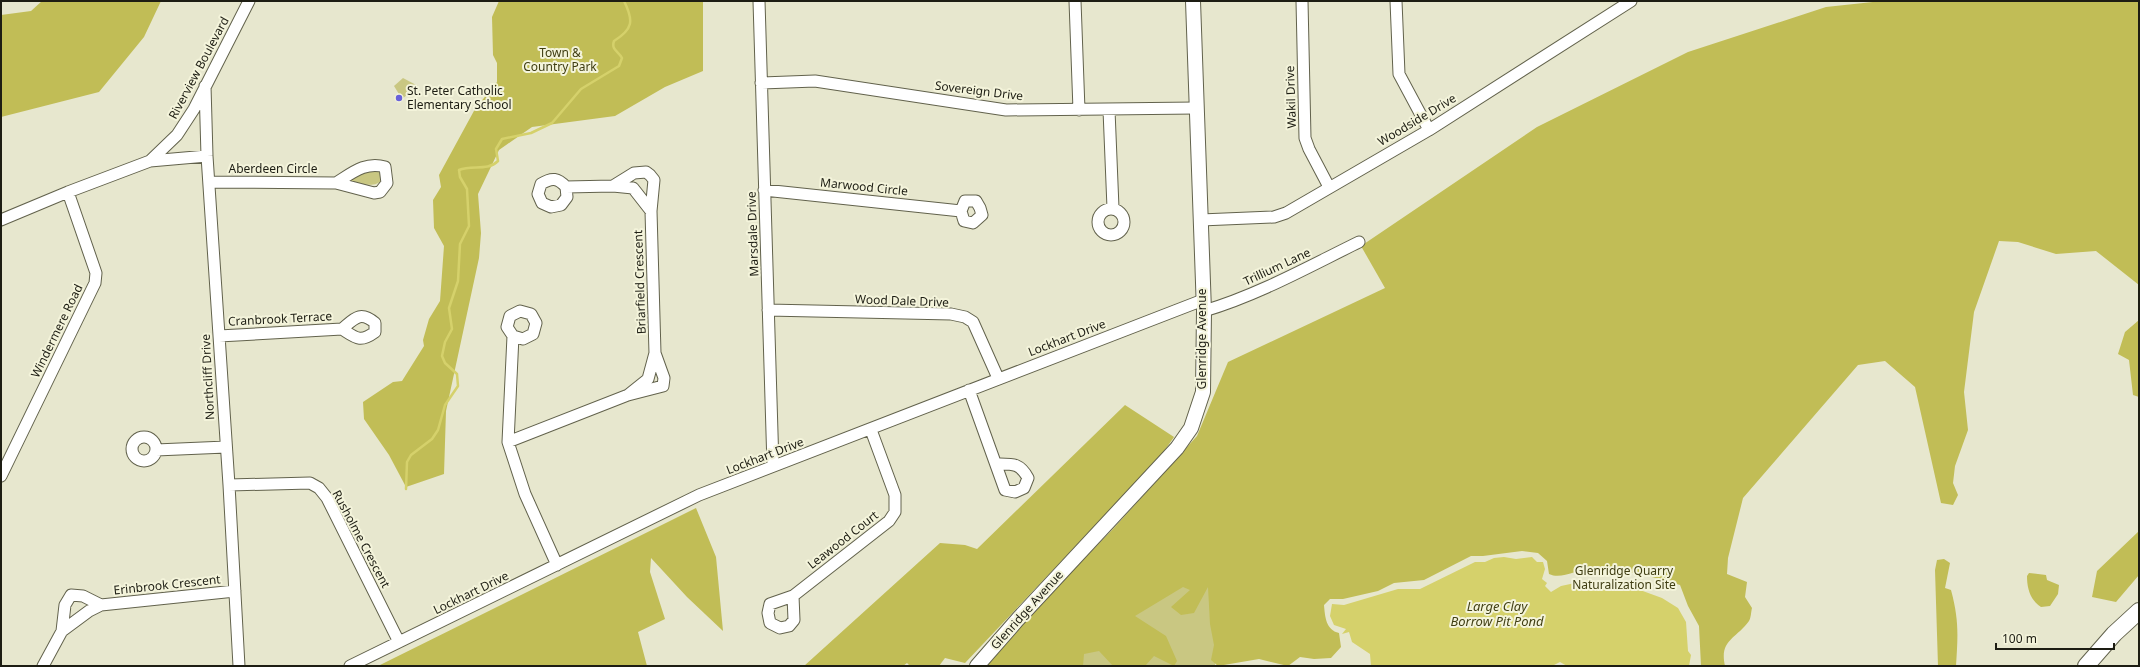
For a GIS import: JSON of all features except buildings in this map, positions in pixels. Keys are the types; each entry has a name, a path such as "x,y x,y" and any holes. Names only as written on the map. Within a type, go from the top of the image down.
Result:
{"highway":[{"path":"2086,666 2114,634 2139,611"}],"main road":[{"name":"Glenridge Avenue","path":"977,666 1018,618 1177,448 1191,428 1203,392 1201,220 1193,1"}],"street":[{"name":"Riverview Boulevard","path":"150,161 183,126 249,1"},
{"name":"Marsdale Drive","path":"759,1 773,466"},
{"path":"1075,1 1079,110"},
{"name":"Wakil Drive","path":"1302,1 1306,138 1309,149 1329,187"},
{"path":"1396,1 1399,74 1428,130"},
{"name":"Woodside Drive","path":"1201,220 1274,217 1286,214 1329,187 1428,130 1631,1"},
{"name":"Sovereign Drive","path":"761,84 815,81 1006,110 1196,108"},
{"name":"Northcliff Drive","path":"205,86 207,156 229,485 239,666"},
{"path":"1109,110 1113,208"},
{"name":"Riverview Boulevard","path":"1,220 68,192 150,161 207,156"},
{"name":"Briarfield Crescent","path":"613,186 634,173 646,172 650,174 654,180 651,211 655,353 648,379 628,395"},
{"name":"Aberdeen Circle","path":"209,182 336,183"},
{"path":"566,187 613,186 633,188 651,211"},
{"name":"Marwood Circle","path":"764,190 961,211"},
{"name":"Windermere Road","path":"1,476 95,283 96,273 68,192"},
{"name":"Trillium Lane","path":"1203,306 1227,304 1280,281 1358,242"},
{"name":"Lockhart Drive","path":"350,666 699,494 870,430 998,378 1203,306"},
{"name":"Wood Dale Drive","path":"768,310 951,314 965,317 973,322 998,378"},
{"name":"Cranbrook Terrace","path":"219,336 342,329"},
{"path":"513,336 508,442 525,494 557,565"},
{"name":"Briarfield Crescent","path":"508,442 628,395 664,386 664,378 655,353"},
{"path":"969,390 997,464"},
{"name":"Leawood Court","path":"793,596 889,521 895,512 895,495 870,430"},
{"path":"156,450 226,446"},
{"name":"Rusholme Crescent","path":"229,485 310,483 319,488 327,498 399,642"},
{"name":"Erinbrook Crescent","path":"62,631 89,610 101,605 235,591"},
{"name":"Erinbrook Crescent","path":"44,666 62,631 64,605 71,595 82,596 101,605"}],"shaded area":[{"path":"403,78 418,86 402,99 394,86"},
{"path":"379,169 382,179 376,184 367,185 348,180 349,176"},
{"path":"1215,547 1215,666 1041,666"}],"green space":[{"path":"42,1 161,1 144,37 99,92 1,117 1,15 31,11"},
{"name":"Town & Country Park","path":"499,1 703,1 703,71 665,87 615,116 532,127 499,150 478,194 481,233 479,258 446,411 444,474 406,487 389,455 364,419 363,402 393,382 402,381 424,346 423,340 429,319 440,301 444,246 434,228 433,200 441,187 439,175 475,109 497,82 497,63 493,55 492,17"},
{"path":"1882,1 2139,1 2139,285 2096,251 2056,254 2018,242 1999,241 1974,312 1964,392 1968,430 1955,466 1953,483 1958,495 1953,505 1941,503 1915,387 1885,361 1858,365 1743,498 1728,558 1727,574 1747,582 1745,597 1752,608 1749,621 1730,640 1724,651 1725,666 1701,666 1699,626 1688,606 1680,585 1624,571 1601,569 1585,569 1564,575 1554,576 1549,574 1547,561 1538,553 1522,551 1471,556 1424,580 1394,583 1378,591 1343,599 1330,599 1324,605 1326,618 1331,629 1339,633 1341,647 1331,658 1314,659 1300,657 1288,666 1259,659 1218,666 1211,660 1214,645 1210,624 1208,587 1194,613 1181,615 1171,607 1190,590 1183,587 1135,616 1166,636 1177,661 1174,666 1154,656 1145,666 1113,666 1099,651 1084,654 1083,666 987,666 1014,631 1113,529 1197,436 1228,362 1385,288 1361,246 1537,127 1688,52 1826,7"},
{"path":"2139,320 2139,397 2133,395 2129,360 2118,354 2125,332"},
{"path":"1125,405 1174,437 1160,457 965,663 945,658 939,666 910,666 907,663 903,666 804,666 940,543 965,545 977,549"},
{"path":"696,508 716,557 723,631 687,597 651,558 650,572 665,619 638,632 647,666 378,666"},
{"path":"2139,531 2139,575 2116,602 2092,597 2097,571"},
{"path":"1944,559 1950,563 1945,588 1951,590 1957,619 1956,666 1938,666 1935,570 1937,560"},
{"path":"2029,573 2046,575 2047,580 2059,585 2058,594 2050,606 2041,607 2034,601 2028,585 2027,576"}],"water":[{"name":"Large Clay Borrow Pit Pond","path":"1504,557 1516,559 1532,557 1537,562 1543,562 1545,569 1542,579 1547,583 1545,586 1551,592 1561,586 1589,580 1629,586 1662,598 1678,608 1686,622 1688,651 1691,655 1689,666 1567,666 1560,662 1552,666 1371,666 1370,654 1352,642 1349,632 1342,634 1346,629 1334,625 1330,616 1332,604 1344,605 1398,589 1420,589 1475,562 1485,562 1494,558"}],"waterway":[{"path":"406,489 407,462 411,455 432,439 438,430 445,405 458,386 457,374 445,363 442,356 445,342 452,329 449,308 458,281 460,244 469,226 467,189 460,177 459,170 464,168 484,167 494,164 498,161 496,149 502,139 531,133 552,123 581,89 619,66 622,58 614,48 613,44 614,41 625,32 630,24 629,14 624,1"}],"place":[{"name":"St. Peter Catholic Elementary School","path":"399,98"}],"park label":[{"name":"Glenridge Quarry Naturalization Site","path":"1624,578"}]}
